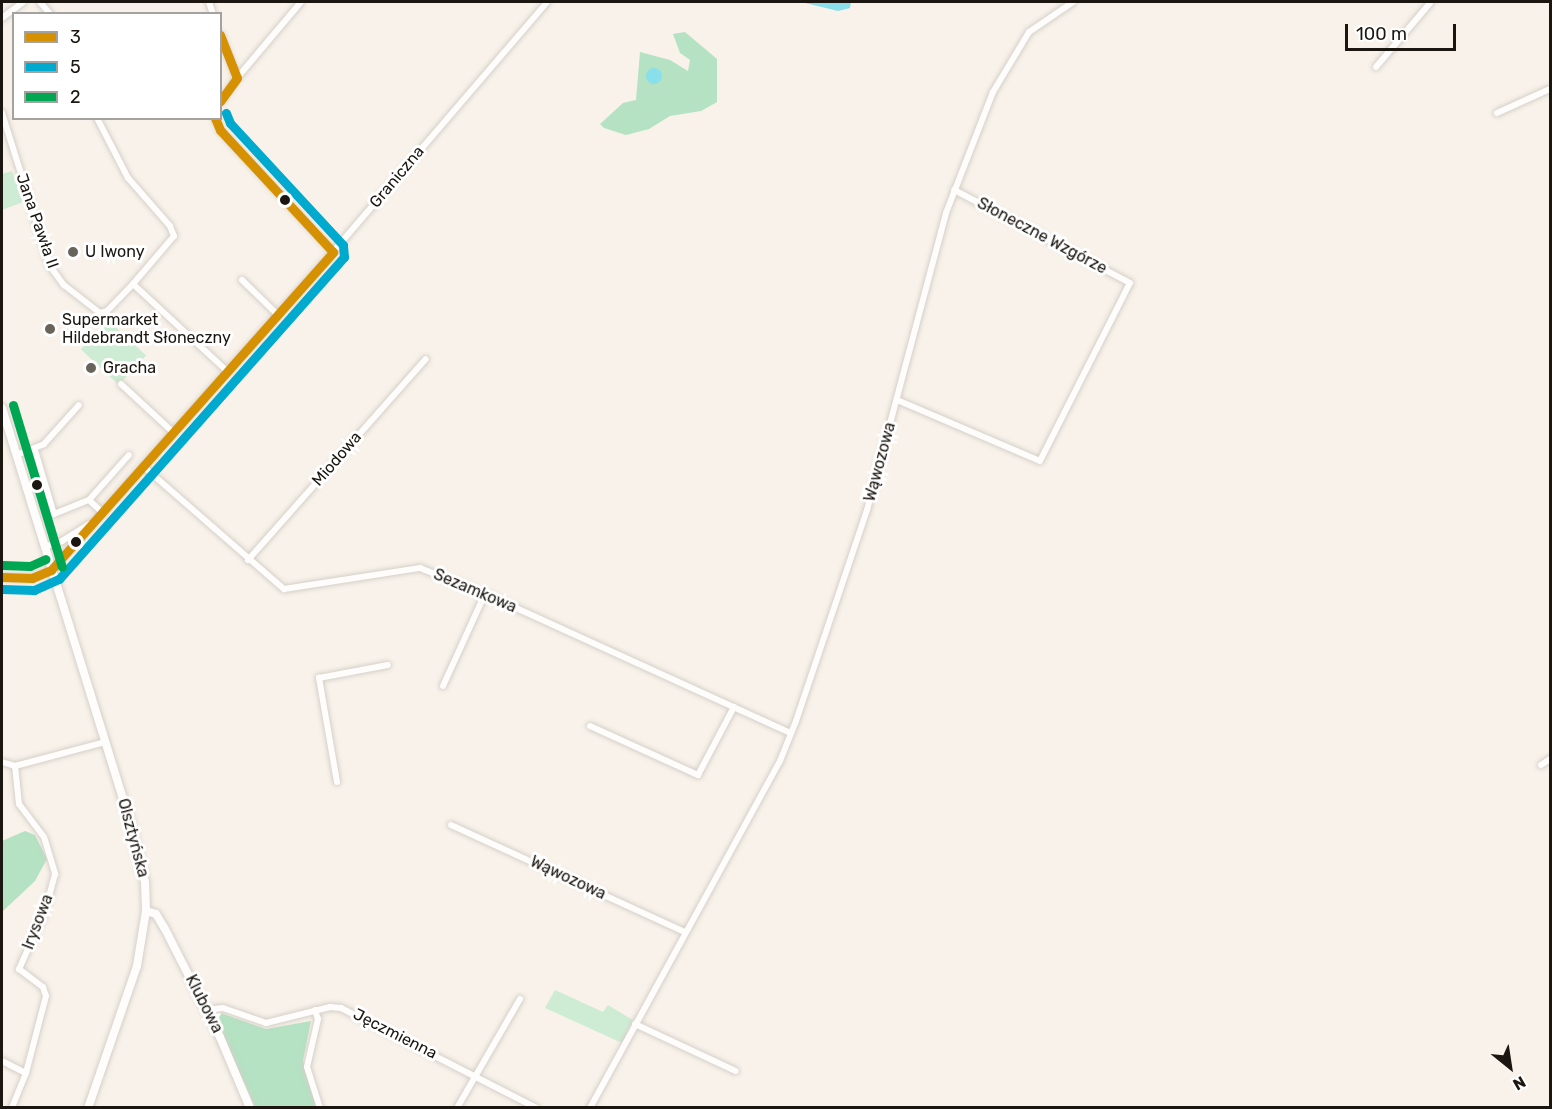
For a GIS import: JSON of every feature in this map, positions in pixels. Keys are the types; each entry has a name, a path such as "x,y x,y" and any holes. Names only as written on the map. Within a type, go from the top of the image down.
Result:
{"street":[{"path":"2,18 22,2"},
{"path":"222,99 301,2"},
{"name":"Graniczna","path":"51,570 278,315 547,2"},
{"name":"Wąwozowa","path":"590,1107 780,762 867,510 954,190 989,100 1013,54 1029,32 1073,2"},
{"path":"1376,67 1431,2"},
{"path":"222,39 237,78"},
{"path":"1497,113 1551,89"},
{"name":"Jana Pawła II","path":"2,113 50,266 56,277 100,313 107,311 172,241 173,231 128,178 98,120"},
{"path":"215,120 220,130 333,252"},
{"name":"Słoneczne Wzgórze","path":"897,400 1040,461 1130,283 954,190"},
{"path":"242,280 278,315"},
{"path":"133,284 228,372"},
{"name":"Miodowa","path":"248,560 426,359"},
{"path":"121,384 174,433"},
{"path":"16,455 35,450 79,405"},
{"name":"Olsztyńska","path":"2,408 139,854 146,911 137,966 88,1107"},
{"path":"35,450 54,514 89,500 129,455"},
{"name":"Sezamkowa","path":"144,467 284,589 420,568 485,594 791,733"},
{"path":"89,500 101,515"},
{"name":"Graniczna","path":"44,547 62,541 101,515"},
{"path":"2,577 33,578 51,570"},
{"path":"443,686 485,594"},
{"path":"337,782 319,678 387,665"},
{"path":"590,726 698,775 734,707"},
{"path":"2,762 15,766 105,742"},
{"path":"1541,765 1551,759"},
{"name":"Irysowa","path":"12,1107 27,1073 46,996 44,987 19,969 45,911 54,874 44,837 19,804 15,766"},
{"name":"Wąwozowa","path":"452,825 685,932"},
{"name":"Klubowa","path":"146,911 160,919 206,1010 250,1107"},
{"path":"457,1107 520,999"},
{"name":"Jęczmienna","path":"206,1010 223,1008 266,1023 282,1022 330,1007 355,1013 536,1107"},
{"path":"315,1010 318,1019 307,1067 320,1107"},
{"path":"635,1024 736,1071"},
{"path":"2,1061 27,1073"}],"green space":[{"path":"685,32 717,59 717,102 701,111 670,116 649,129 626,135 604,128 600,124 623,103 636,100 640,52 670,60 688,71 690,60 680,53 673,34"},
{"path":"12,171 23,202 2,210 2,174"},
{"path":"108,320 146,355 119,385 81,349"},
{"path":"25,831 35,835 47,859 35,881 2,912 2,841"},
{"path":"555,990 603,1012 608,1005 633,1020 622,1043 545,1008"},
{"path":"221,1013 266,1029 311,1021 303,1061 318,1107 255,1107 217,1023"}],"water":[{"path":"801,2 851,2 850,8 838,11"},
{"path":"651,68 657,68 662,76 660,82 651,84 646,79 646,73"}],"transit line":[{"name":"3","path":"222,40 237,78 222,98"},
{"name":"5","path":"2,589 34,590 59,579 344,257 343,245 230,123 226,113"},
{"name":"3","path":"216,120 220,130 333,252"},
{"name":"3","path":"2,577 32,578 51,570 333,252"},
{"name":"2","path":"13,405 62,567"},
{"name":"2","path":"2,565 30,566 46,559"}],"place":[{"name":"U Iwony","path":"73,252"},
{"name":"Supermarket Hildebrandt Słoneczny","path":"50,329"},
{"name":"Gracha","path":"91,368"}]}
